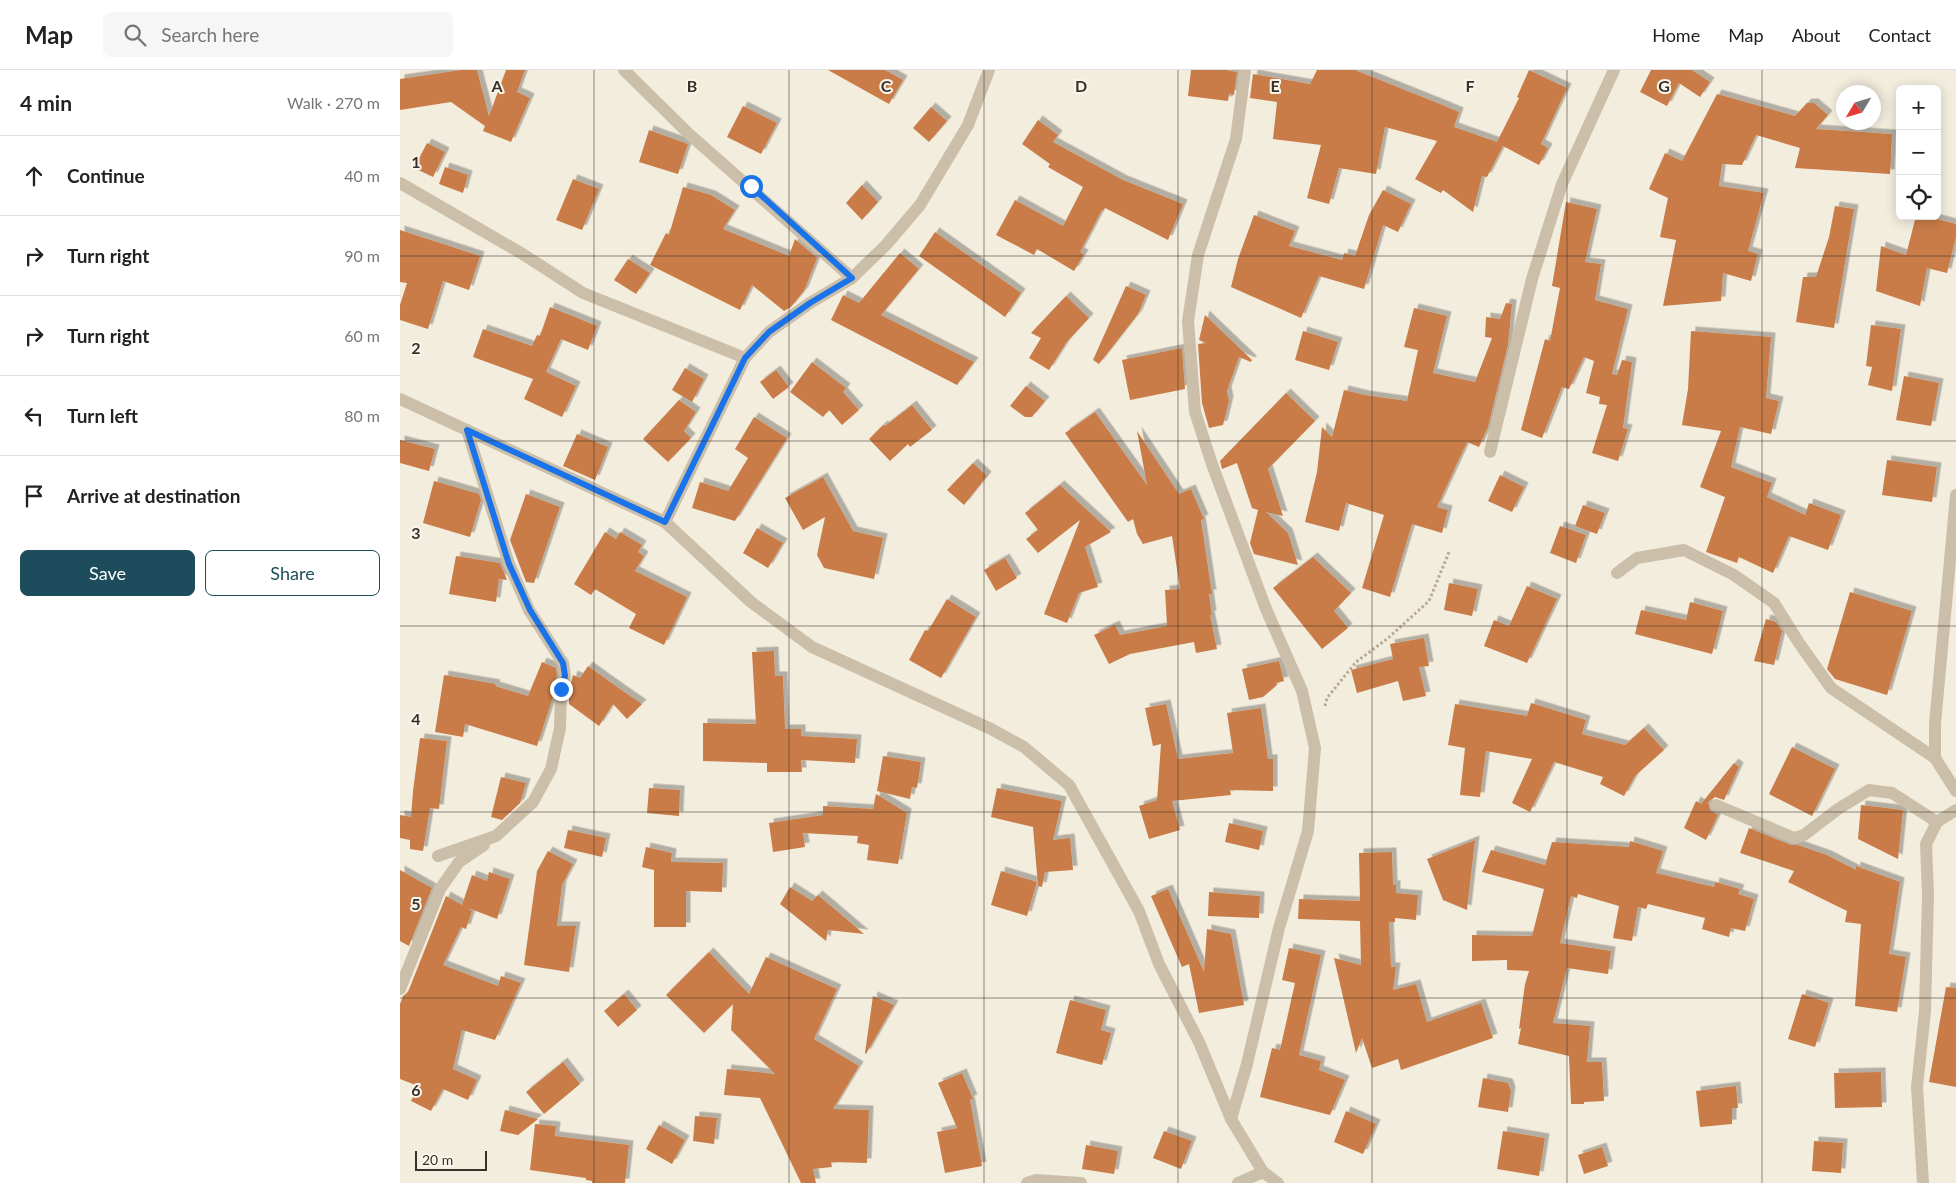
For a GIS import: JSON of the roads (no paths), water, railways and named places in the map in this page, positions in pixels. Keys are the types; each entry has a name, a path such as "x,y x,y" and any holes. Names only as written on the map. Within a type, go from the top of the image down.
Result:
{"street":[{"path":"624,70 689,134 852,278"},
{"path":"665,522 745,358 769,332 810,303 852,278 886,245 920,205 968,125 989,70"},
{"path":"1231,1119 1247,1064 1278,928 1308,831 1315,748 1302,692 1266,609 1213,467 1195,412 1188,321 1198,255 1236,139 1245,70"},
{"path":"1490,452 1532,278 1562,184 1614,70"},
{"path":"400,183 521,253 583,293 745,358"},
{"path":"400,399 665,522 750,602 812,647 991,728 1024,748 1069,784 1139,911 1159,964 1199,1042 1231,1119 1263,1172 1278,1183"},
{"path":"400,989 440,889 459,862 496,836 533,802 551,768 560,728 561,689 565,676 563,663 530,610 509,564 467,430"},
{"path":"1936,758 1935,724 1956,495"},
{"path":"1617,573 1636,558 1684,550 1734,575 1774,603 1799,643 1831,688 1936,758 1956,791"},
{"path":"1716,805 1794,838 1804,835 1838,809 1869,790 1892,793 1937,822"},
{"path":"1923,1183 1917,1087 1925,1011 1928,895 1926,844 1937,822 1956,810"},
{"path":"438,856 496,836"},
{"path":"1238,1183 1263,1172"},
{"path":"1027,1183 1036,1180 1081,1183"}]}
